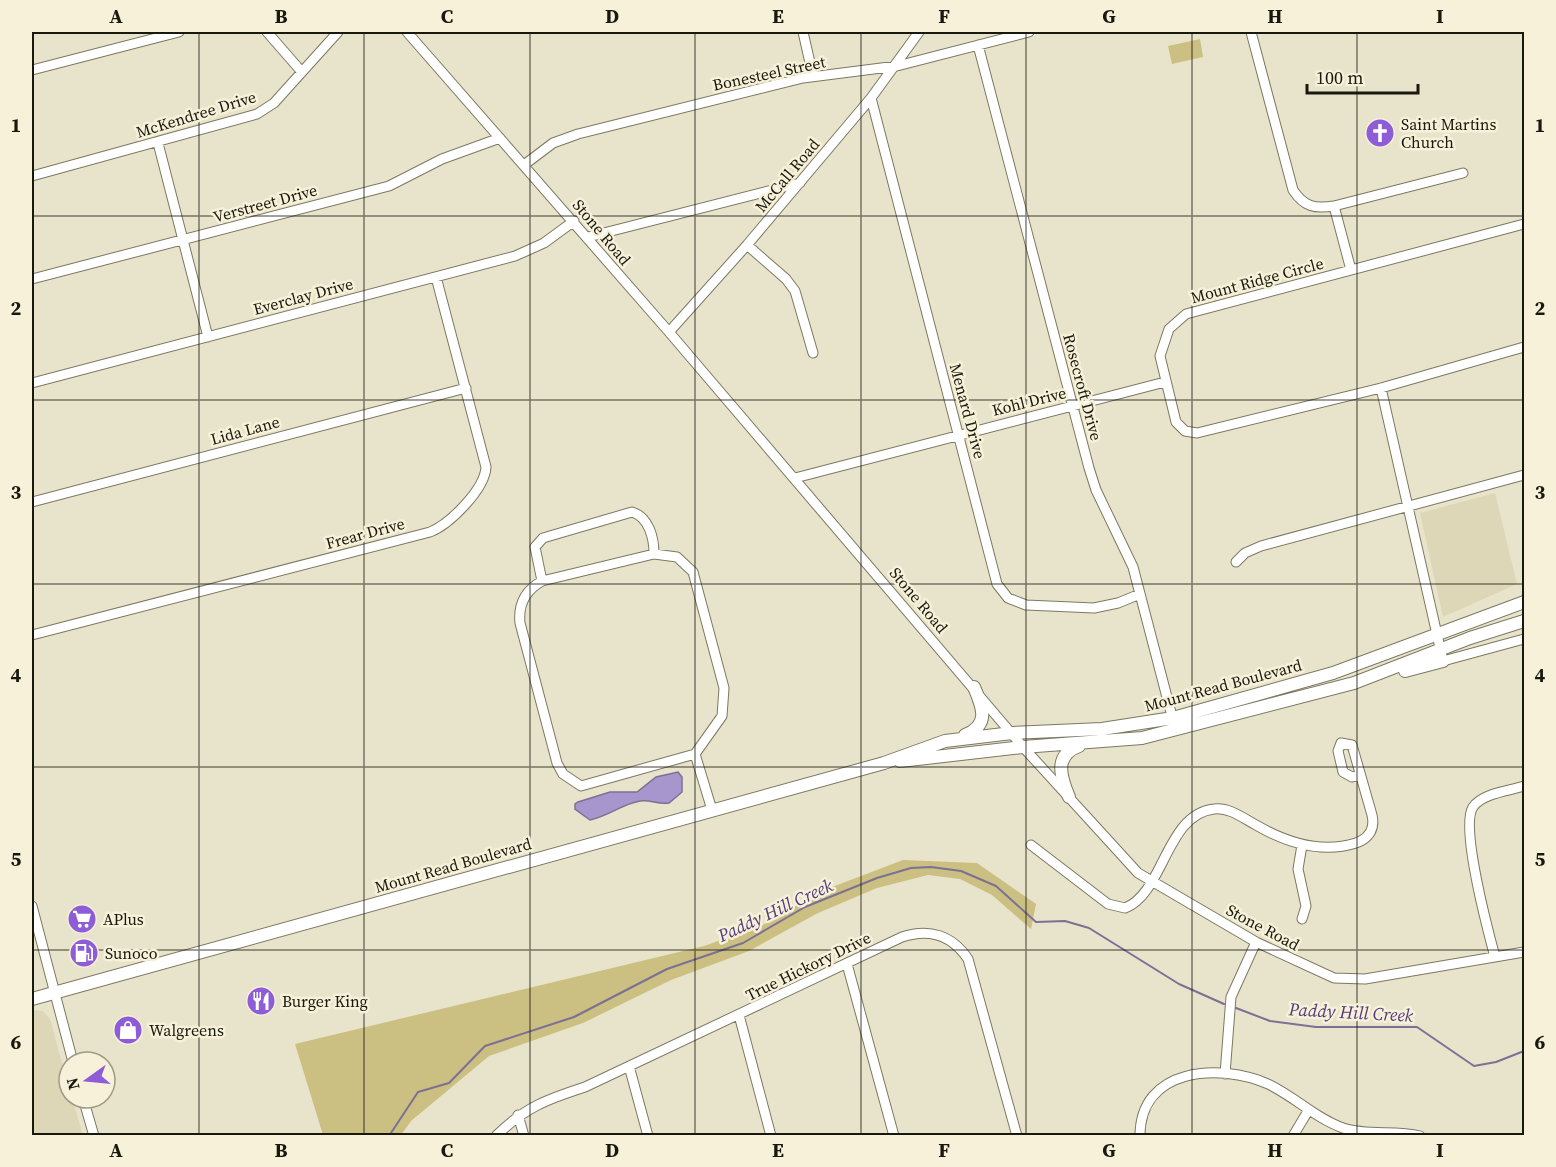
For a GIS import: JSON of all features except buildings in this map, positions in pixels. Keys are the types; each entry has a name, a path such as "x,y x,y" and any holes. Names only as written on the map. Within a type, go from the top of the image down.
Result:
{"main road":[{"name":"Mount Read Boulevard","path":"32,999 884,763 927,746 954,740 1012,733 1102,729 1173,718 1333,673 1524,602"},
{"name":"Mount Read Boulevard","path":"884,763 1023,747 1121,742 1176,731 1354,683 1441,656 1524,621"},
{"path":"954,740 978,728 983,720 982,709 974,687"},
{"path":"1069,797 1061,778 1062,760 1068,751 1086,744"}],"street":[{"path":"32,70 179,32"},
{"path":"267,32 301,71"},
{"name":"McKendree Drive","path":"32,176 257,114 274,103 338,32"},
{"name":"Stone Road","path":"407,32 588,237 612,269 795,478 1023,747 1138,873 1256,942 1326,975 1344,980 1365,979 1524,952"},
{"path":"803,32 813,76"},
{"name":"McCall Road","path":"669,332 747,245 871,98 897,66 919,32"},
{"name":"Bonesteel Street","path":"524,165 553,143 571,136 813,76 897,66 1029,32"},
{"path":"1251,32 1293,190 1299,200 1308,206 1319,208 1334,206 1463,172"},
{"name":"Rosecroft Drive","path":"978,45 1096,490 1128,554 1176,731"},
{"name":"Menard Drive","path":"871,98 997,584 1008,598 1026,604 1094,608 1118,603 1140,594"},
{"name":"Verstreet Drive","path":"32,279 389,186 442,159 500,138"},
{"path":"158,143 208,337"},
{"path":"588,237 800,183"},
{"path":"1334,206 1351,270"},
{"name":"Everclay Drive","path":"32,383 529,251 574,221"},
{"name":"Mount Ridge Circle","path":"1524,224 1186,314 1168,329 1161,346 1160,356 1176,422 1185,431 1197,434 1381,388 1524,347"},
{"path":"747,245 786,279 795,291 813,353"},
{"name":"Frear Drive","path":"32,635 437,529 476,492 486,474 485,459 436,277"},
{"name":"Kohl Drive","path":"795,478 1165,382"},
{"name":"Lida Lane","path":"32,502 466,388"},
{"path":"1381,388 1441,656"},
{"path":"1236,562 1245,554 1261,546 1524,475"},
{"path":"542,581 536,557 538,542 552,534 632,512 643,518 651,535 654,554"},
{"path":"654,554 677,557 693,572 724,688 722,716 695,754 581,786 563,774 554,753 519,613 527,593 542,581 654,554"},
{"name":"Mount Read Boulevard","path":"1441,656 1524,639"},
{"path":"695,754 712,810"},
{"path":"1030,845 1117,908 1131,905 1150,882 1183,827 1194,817 1207,810 1220,809 1235,813 1277,836 1302,845 1345,846 1362,841 1371,834 1373,822 1360,775"},
{"path":"1495,957 1479,893 1470,815 1480,800 1524,786"},
{"path":"1302,845 1298,869 1306,906 1302,919"},
{"path":"32,906 71,1050"},
{"name":"True Hickory Drive","path":"496,1136 518,1115 540,1101 585,1087 902,937 931,933 946,938 964,952 972,968 1017,1136"},
{"path":"1225,1074 1231,997 1256,942"},
{"path":"847,964 894,1136"},
{"path":"739,1015 771,1136"},
{"path":"629,1066 648,1136"},
{"path":"1140,1136 1146,1107 1162,1086 1186,1075 1225,1074 1266,1084 1308,1111 1347,1129 1420,1136"},
{"path":"86,1110 94,1136"},
{"path":"1293,1136 1308,1111"},
{"path":"518,1115 524,1136"}],"shaded area":[{"path":"1200,39 1203,57 1172,64 1168,46"},
{"path":"1495,493 1517,584 1443,617 1420,513"},
{"path":"678,772 682,777 682,792 669,803 640,801 590,820 575,809 575,804 578,802 610,792 637,792 656,777"},
{"path":"903,860 977,863 1036,904 1031,929 992,895 960,879 928,875 877,888 818,913 749,951 671,980 583,1023 489,1056 411,1121 401,1135 323,1135 295,1044 704,946 763,925 819,892"},
{"path":"32,1010 43,1011 50,1019 59,1050 57,1110 76,1110 83,1135 32,1135"}],"waterway":[{"name":"Paddy Hill Creek","path":"389,1136 418,1092 449,1083 485,1046 574,1017 667,969 743,943 805,907 877,878 911,868 931,867 961,871 996,886 1036,922 1065,921 1089,928 1179,984 1224,1004"},
{"name":"Paddy Hill Creek","path":"1236,1008 1270,1021 1316,1027 1417,1027 1474,1066 1496,1062 1524,1051"}],"place":[{"name":"Saint Martins Church","path":"1380,133"},
{"name":"APlus","path":"82,919"},
{"name":"Sunoco","path":"84,953"},
{"name":"Burger King","path":"261,1001"},
{"name":"Walgreens","path":"128,1030"}]}
